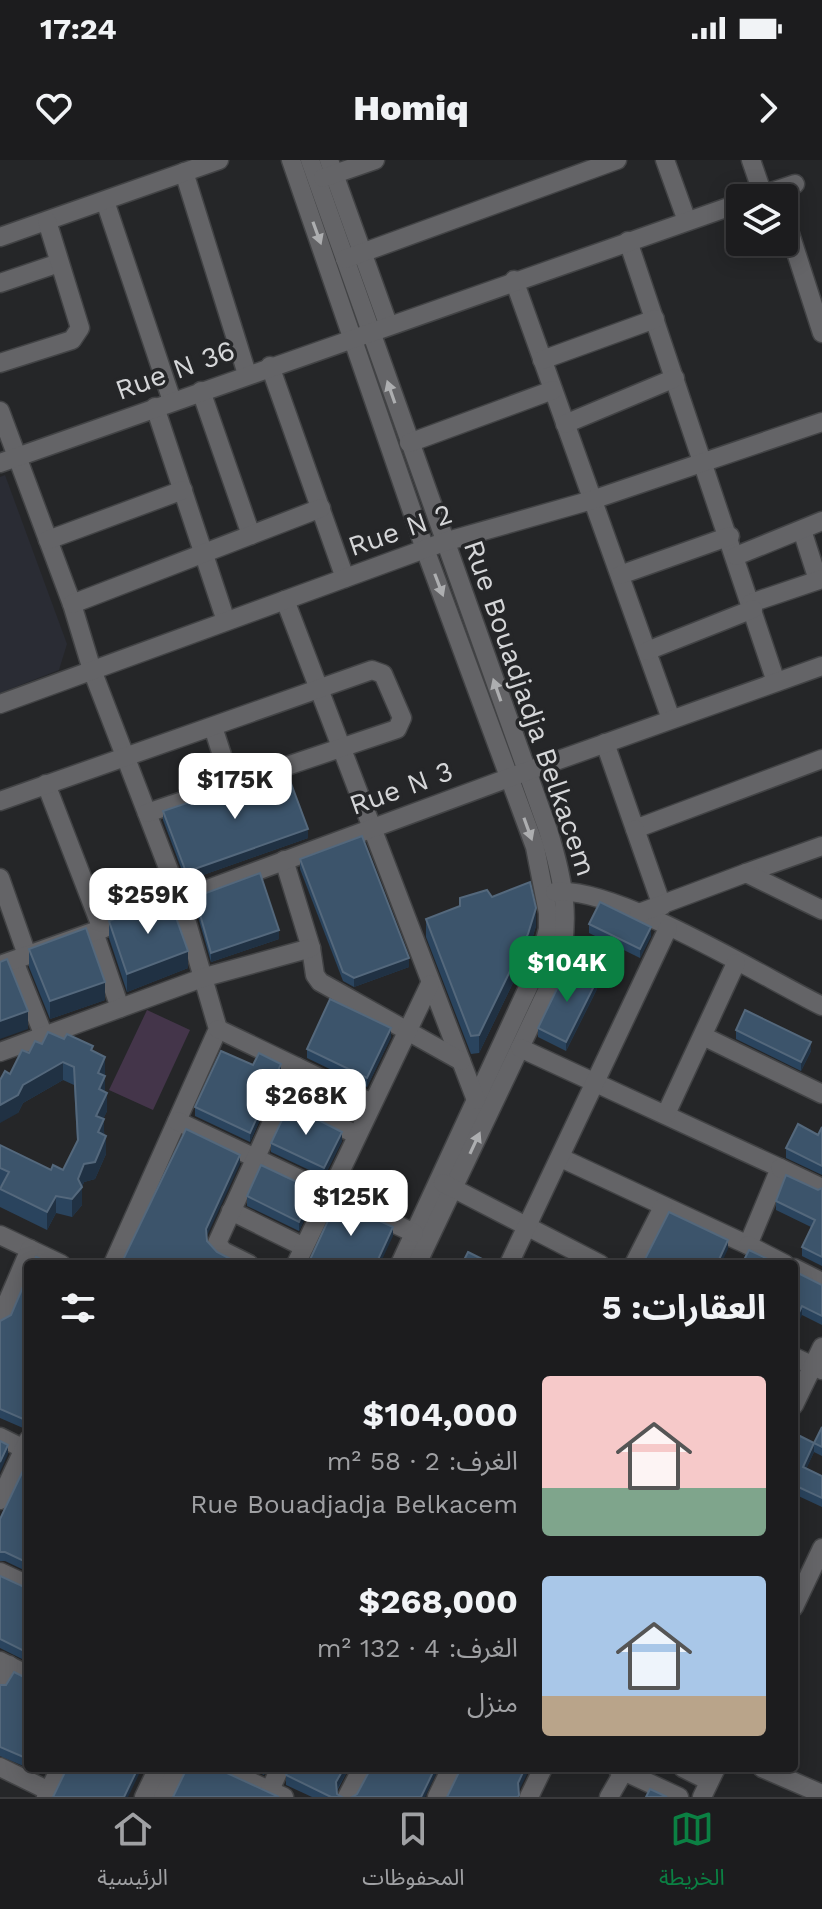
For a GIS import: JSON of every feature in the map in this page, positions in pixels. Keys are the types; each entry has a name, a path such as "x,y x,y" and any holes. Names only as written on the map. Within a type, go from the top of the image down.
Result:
{"street":[{"path":"0,237 219,160"},
{"name":"Rue Bouadjadja Belkacem","path":"291,160 360,334 409,443 444,542 517,774"},
{"name":"Rue Bouadjadja Belkacem","path":"310,160 327,171 360,334 425,549 517,774 555,852 555,892 544,948 476,1100 418,1260"},
{"path":"375,160 327,171 363,252 388,324"},
{"path":"345,259 617,160"},
{"path":"665,160 687,221"},
{"path":"751,160 763,184"},
{"path":"184,172 247,374"},
{"path":"105,201 163,404 183,490 226,621"},
{"name":"Rue N 36","path":"8,460 726,208"},
{"path":"0,363 72,340 78,334 77,308 47,221"},
{"path":"628,241 730,536 776,682"},
{"path":"797,256 822,333"},
{"path":"0,283 59,263"},
{"path":"514,280 671,719"},
{"path":"542,360 655,319"},
{"path":"270,366 345,578"},
{"path":"565,424 675,378"},
{"path":"409,443 553,390"},
{"path":"201,391 251,535"},
{"path":"0,411 8,460 48,540 72,604 92,670 180,899 218,1029 115,1260"},
{"name":"Rue N 2","path":"0,704 444,542 592,500 822,422"},
{"path":"48,540 183,490"},
{"path":"72,604 321,508"},
{"path":"736,556 822,521"},
{"path":"647,651 820,579 802,530"},
{"path":"620,575 730,536"},
{"path":"285,600 476,1100"},
{"name":"Rue N 3","path":"8,962 517,774 822,666"},
{"path":"0,801 318,689 377,670 383,674 402,718 397,729 339,745 147,813"},
{"path":"213,727 231,783"},
{"path":"605,743 662,906"},
{"path":"635,829 822,759"},
{"path":"46,784 98,930 120,1008"},
{"path":"639,913 746,873 821,850"},
{"path":"284,860 311,948 315,975 320,982 461,1061"},
{"path":"746,873 822,910"},
{"path":"0,878 8,962 44,1036"},
{"path":"555,892 597,896 639,913 736,963 821,1001"},
{"name":"Rue Bouadjadja Belkacem","path":"402,1260 414,1233 446,1185 520,1048 563,952 567,934 555,892"},
{"path":"511,1260 668,928"},
{"path":"0,1052 205,977 311,948"},
{"path":"666,1114 736,963"},
{"path":"231,1211 300,1256 430,984"},
{"path":"218,1029 372,1103"},
{"path":"703,1036 822,1094"},
{"path":"520,1048 822,1188"},
{"path":"242,1260 217,1246 297,1067"},
{"path":"283,1098 357,1135"},
{"path":"177,1121 414,1233"},
{"path":"561,1158 777,1260"},
{"path":"748,1245 780,1168"},
{"path":"446,1185 592,1260"},
{"path":"636,1260 663,1207"},
{"path":"0,1235 53,1260"},
{"path":"25,1260 30,1249"},
{"path":"0,1319 24,1263"},
{"path":"798,1270 822,1282"},
{"path":"798,1399 817,1368 822,1347"},
{"path":"798,1359 817,1368"},
{"path":"0,1437 24,1443"},
{"path":"0,1500 24,1448"},
{"path":"798,1599 822,1548"},
{"path":"0,1572 24,1583"},
{"path":"0,1684 4,1663 24,1673"},
{"path":"0,1767 48,1794 58,1772"},
{"path":"144,1797 156,1772"},
{"path":"163,1797 175,1772"},
{"path":"229,1772 267,1792 278,1772"},
{"path":"347,1797 360,1772"},
{"path":"437,1797 449,1772"},
{"path":"529,1797 541,1772"},
{"path":"609,1797 620,1772"},
{"path":"625,1772 679,1797"},
{"path":"690,1772 709,1782"},
{"path":"771,1772 822,1794"}],"shaded area":[{"path":"5,475 67,644 59,670 0,693 0,477"},
{"path":"147,1010 190,1030 153,1110 109,1090"}],"building":[{"path":"286,770 308,829 186,872 163,811"},
{"path":"362,836 409,958 354,978 343,972 300,859"},
{"path":"260,873 279,930 211,953 195,897"},
{"path":"530,882 536,908 528,934 479,1035 471,1036 426,919 460,906 460,898 487,890 492,897"},
{"path":"169,898 188,951 127,974 109,921"},
{"path":"600,902 651,927 640,949 589,924"},
{"path":"86,928 105,982 50,1001 29,949"},
{"path":"7,959 28,1011 0,1021 0,962"},
{"path":"568,966 597,980 566,1042 538,1028"},
{"path":"330,999 391,1028 367,1078 307,1049"},
{"path":"745,1010 811,1042 801,1062 736,1030"},
{"path":"48,1032 64,1039 67,1034 93,1046 91,1050 105,1057 98,1073 105,1076 99,1089 107,1093 96,1116 104,1119 98,1132 106,1136 95,1162 84,1164 78,1179 82,1187 72,1199 56,1196 47,1212 0,1189 9,1172 0,1168 0,1145 51,1170 53,1165 63,1170 78,1140 74,1067 63,1062 23,1085 18,1095 0,1105 0,1080 5,1071 10,1074 22,1050 29,1053 35,1041 42,1044"},
{"path":"221,1051 253,1065 259,1053 281,1064 250,1133 195,1107"},
{"path":"289,1105 342,1132 324,1168 271,1143"},
{"path":"798,1124 818,1135 822,1127 822,1166 786,1148"},
{"path":"186,1129 240,1155 206,1229 207,1241 217,1252 232,1260 123,1260"},
{"path":"261,1165 314,1190 299,1222 247,1196"},
{"path":"786,1175 818,1190 822,1188 822,1257 802,1247 815,1220 776,1201"},
{"path":"337,1201 393,1227 378,1260 310,1260"},
{"path":"669,1212 728,1240 719,1260 645,1260"},
{"path":"749,1250 770,1260 744,1260"},
{"path":"468,1252 484,1260 464,1260"},
{"path":"798,1273 822,1285 822,1316 802,1306 798,1314"},
{"path":"24,1284 23,1419 0,1409 0,1321 11,1315"},
{"path":"822,1427 822,1447 814,1443"},
{"path":"798,1435 814,1443 803,1467 822,1476 822,1498 798,1487"},
{"path":"0,1441 8,1445 0,1462"},
{"path":"24,1468 24,1561 0,1552 0,1519"},
{"path":"0,1576 24,1587 24,1651 0,1639"},
{"path":"14,1672 24,1677 24,1757 0,1747 0,1685 6,1685"},
{"path":"65,1772 136,1772 124,1797 53,1797"},
{"path":"185,1772 225,1772 279,1797 173,1797"},
{"path":"287,1772 342,1772 336,1782 337,1794 342,1797 331,1797 286,1775"},
{"path":"369,1772 433,1772 421,1797 352,1797 357,1794"},
{"path":"459,1772 523,1772 518,1783 518,1797 447,1797"},
{"path":"650,1789 667,1797 646,1797"}]}
